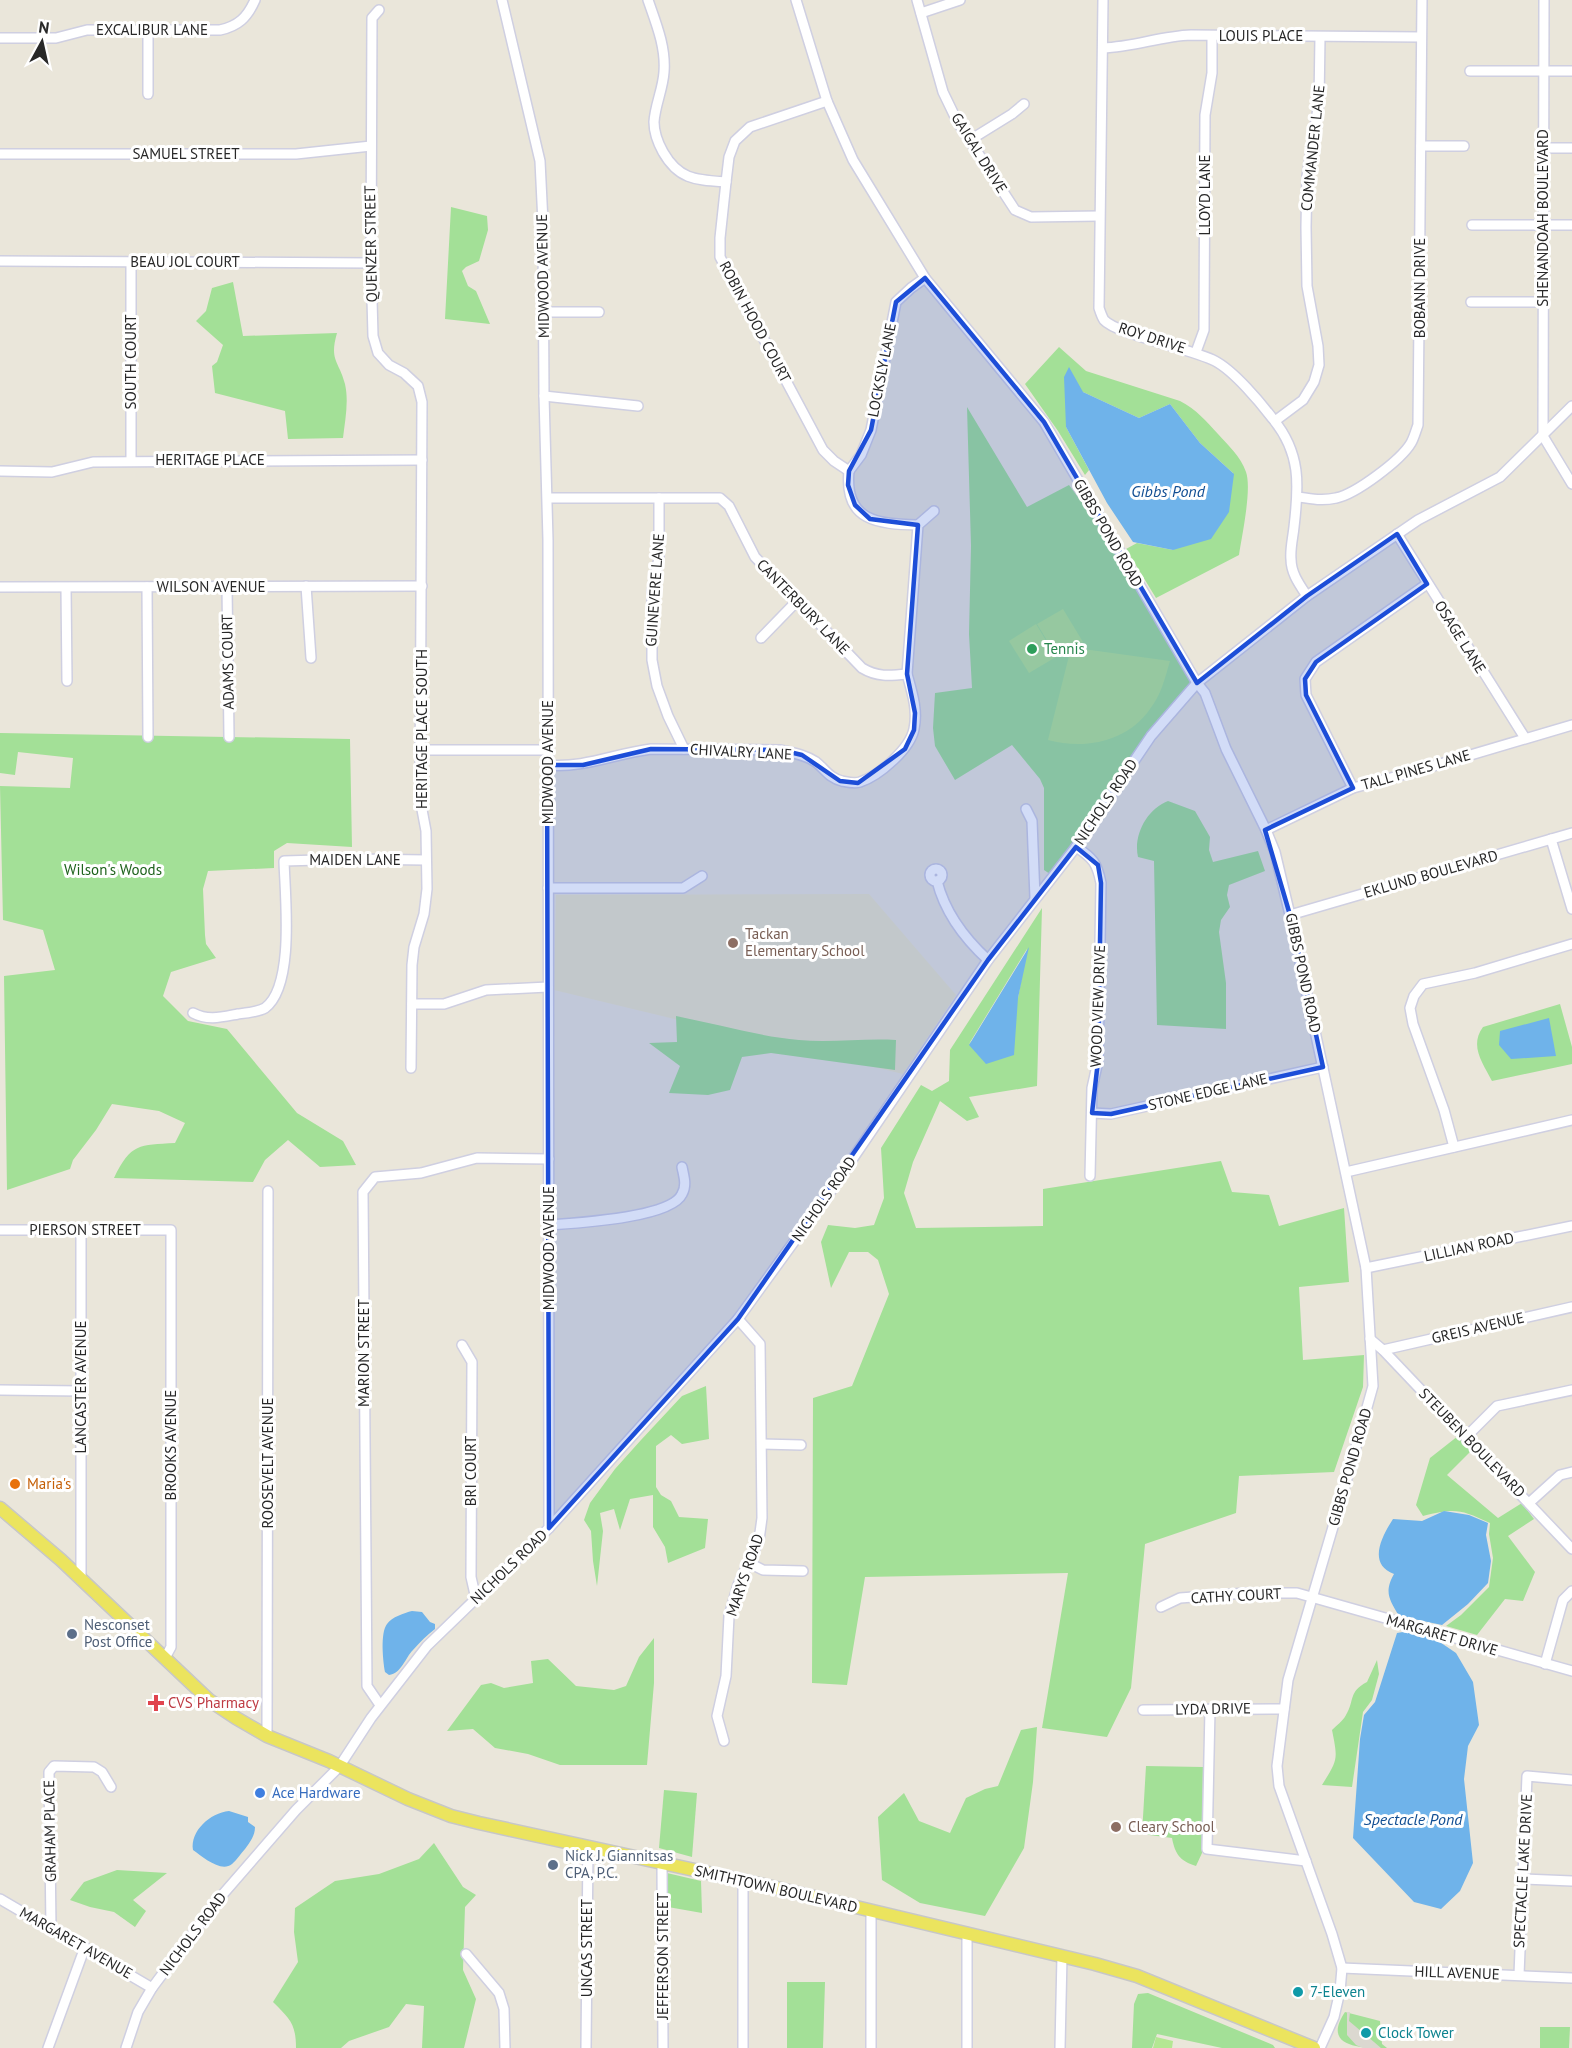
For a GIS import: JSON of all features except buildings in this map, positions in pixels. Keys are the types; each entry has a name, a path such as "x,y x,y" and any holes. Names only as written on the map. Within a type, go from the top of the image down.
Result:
{"main road":[{"name":"SMITHTOWN BOULEVARD","path":"0,1508 209,1700 267,1736 451,1816 743,1881 1062,1956 1137,1976 1314,2048"}],"street":[{"name":"EXCALIBUR LANE","path":"0,38 56,38 87,30 220,30 232,27 244,20 255,0"},
{"name":"MIDWOOD AVENUE","path":"502,0 540,161 543,223 544,396 548,498 549,1528"},
{"path":"648,0 663,47 664,73 654,123 657,140 671,167 685,176 701,181 726,182"},
{"name":"GIBBS POND ROAD","path":"796,0 827,101 853,160 925,278 1044,422 1197,684 1205,693 1226,749 1275,852 1366,1268 1373,1386 1288,1680 1277,1766 1279,1786 1342,1968 1335,2017 1320,2048"},
{"name":"GAIGAL DRIVE","path":"917,0 943,92 957,121 1015,210 1031,217 1099,216"},
{"path":"921,13 960,0"},
{"name":"ROY DRIVE","path":"1103,0 1099,308 1104,321 1119,329 1196,352 1218,362 1275,421 1292,449 1297,473 1298,497 1290,560 1294,576 1307,596"},
{"name":"BOBANN DRIVE","path":"1298,497 1319,500 1338,498 1357,489 1396,459 1412,442 1418,425 1422,0"},
{"name":"SHENANDOAH BOULEVARD","path":"1543,436 1544,0"},
{"name":"QUENZER STREET","path":"379,10 372,18 373,336 378,353 389,365 404,373 418,386 422,402 422,460"},
{"path":"148,30 148,94"},
{"name":"LOUIS PLACE","path":"1103,48 1148,43 1169,36 1191,35 1421,37"},
{"name":"LLOYD LANE","path":"1196,352 1204,330 1204,115 1212,73 1212,36"},
{"name":"COMMANDER LANE","path":"1275,421 1303,400 1314,382 1319,365 1318,346 1307,286 1306,227 1307,176 1319,102 1320,37"},
{"path":"1470,71 1572,71"},
{"name":"ROBIN HOOD COURT","path":"827,101 750,127 735,141 729,157 720,257 823,450 849,471"},
{"path":"970,140 1024,104"},
{"name":"SAMUEL STREET","path":"0,154 296,154 371,146"},
{"path":"1421,146 1464,146"},
{"path":"1543,148 1572,148"},
{"path":"1472,225 1572,225"},
{"name":"BEAU JOL COURT","path":"0,261 371,263"},
{"name":"SOUTH COURT","path":"131,262 131,461"},
{"name":"LOCKSLY LANE","path":"849,471 861,455 871,430 896,302 925,278"},
{"path":"1471,302 1542,302"},
{"path":"544,312 598,312"},
{"path":"544,396 638,406"},
{"name":"NICHOLS ROAD","path":"126,2048 138,2012 152,1988 217,1901 296,1810 339,1767 380,1705 427,1646 549,1528 738,1319 830,1192 988,960 1076,847 1151,736 1197,684 1307,596 1418,520 1500,477 1572,406"},
{"path":"1543,436 1572,484"},
{"name":"HERITAGE PLACE","path":"0,471 52,472 93,462 131,461 422,460"},
{"name":"HERITAGE PLACE SOUTH","path":"411,1068 412,965 427,889 426,831 420,799 422,460"},
{"path":"849,471 849,495 855,505 870,519 891,525 918,525 934,512"},
{"name":"CANTERBURY LANE","path":"548,498 720,498 729,506 755,557 862,668 873,674 885,676 907,674"},
{"name":"GUINEVERE LANE","path":"659,498 659,558 652,592 652,660 657,686 684,749"},
{"name":"CHIVALRY LANE","path":"547,765 583,765 630,752 684,749 781,750 802,755 818,763 826,774 840,781 858,783 879,772 905,749 914,730 914,705 907,674 918,525"},
{"name":"OSAGE LANE","path":"1397,534 1525,738"},
{"path":"1353,788 1306,695 1305,679 1316,662 1427,584"},
{"path":"306,586 311,658"},
{"name":"WILSON AVENUE","path":"0,587 422,586"},
{"path":"147,587 148,736"},
{"name":"ADAMS COURT","path":"226,587 229,737"},
{"path":"66,588 67,681"},
{"path":"761,638 797,601"},
{"name":"TALL PINES LANE","path":"1266,830 1353,788 1572,725"},
{"path":"421,750 547,750"},
{"path":"1026,809 1032,822 1035,898"},
{"name":"EKLUND BOULEVARD","path":"1290,915 1572,833"},
{"path":"1551,839 1572,909"},
{"name":"WOOD VIEW DRIVE","path":"1076,847 1098,866 1101,883 1098,1061 1092,1088 1090,1176"},
{"name":"MAIDEN LANE","path":"193,1013 203,1018 246,1013 264,1008 274,998 282,982 286,946 284,861 426,860"},
{"path":"548,888 683,888 702,876"},
{"path":"937,881 940,896 954,922 988,960"},
{"path":"1454,1147 1444,1110 1413,1024 1410,1008 1414,996 1423,984 1475,973 1572,944"},
{"path":"412,1004 444,1004 486,990 548,987"},
{"name":"STONE EDGE LANE","path":"1092,1113 1111,1114 1323,1066"},
{"path":"1346,1172 1572,1120"},
{"name":"MARION STREET","path":"380,1705 367,1686 363,1192 375,1177 421,1173 477,1158 549,1159"},
{"path":"549,1225 643,1214 671,1206 682,1196 686,1184 682,1167"},
{"name":"ROOSEVELT AVENUE","path":"267,1736 268,1191"},
{"name":"LILLIAN ROAD","path":"1366,1268 1572,1226"},
{"name":"PIERSON STREET","path":"0,1230 171,1230"},
{"name":"LANCASTER AVENUE","path":"81,1230 81,1580"},
{"name":"BROOKS AVENUE","path":"165,1658 171,1647 171,1230"},
{"name":"GREIS AVENUE","path":"1383,1350 1572,1307"},
{"name":"MARYS ROAD","path":"723,1740 717,1716 726,1676 729,1616 738,1585 759,1540 762,1518 760,1344 738,1319"},
{"name":"STEUBEN BOULEVARD","path":"1370,1339 1572,1549"},
{"name":"BRI COURT","path":"462,1346 472,1362 471,1577 476,1599"},
{"path":"0,1390 81,1391"},
{"path":"1466,1437 1497,1406 1572,1390"},
{"path":"762,1444 801,1445"},
{"path":"1529,1503 1560,1475 1572,1472"},
{"path":"749,1563 762,1570 803,1571"},
{"path":"1545,1664 1563,1600 1572,1592"},
{"name":"CATHY COURT","path":"1161,1607 1180,1598 1246,1593 1297,1593 1312,1597"},
{"name":"MARGARET DRIVE","path":"1312,1597 1572,1671"},
{"path":"1210,1709 1207,1849 1306,1861"},
{"name":"LYDA DRIVE","path":"1143,1710 1284,1709"},
{"name":"GRAHAM PLACE","path":"51,1928 49,1772 54,1766 94,1767 102,1772 111,1787"},
{"name":"SPECTACLE LAKE DRIVE","path":"1519,1975 1527,1776 1572,1780"},
{"name":"UNCAS STREET","path":"586,2048 588,1848"},
{"name":"JEFFERSON STREET","path":"662,1863 663,2048"},
{"path":"1523,1879 1572,1881"},
{"path":"743,1881 743,2048"},
{"name":"MARGARET AVENUE","path":"0,1899 152,1988"},
{"path":"871,1911 871,2048"},
{"path":"967,1934 967,2048"},
{"path":"48,2048 85,1947"},
{"path":"466,1954 499,1993 504,2009 505,2048"},
{"path":"1060,2048 1062,1956"},
{"name":"HILL AVENUE","path":"1342,1968 1572,1978"}],"highlighted area":[{"path":"925,278 1044,422 1197,683 1307,596 1397,534 1427,584 1316,662 1305,679 1306,695 1353,788 1265,830 1290,915 1323,1067 1111,1114 1092,1113 1098,1061 1101,883 1098,865 1076,847 988,960 738,1319 549,1528 547,765 583,765 651,749 781,750 802,755 840,781 858,783 905,749 914,730 915,713 907,674 918,525 870,519 855,505 848,485 849,471 871,430 896,302"}],"shaded area":[{"name":"Tackan Elementary School","path":"869,894 956,995 903,1074 554,990 556,895"},
{"path":"1347,2012 1350,2012 1349,2021 1362,2032 1365,2029 1369,2033 1367,2036 1381,2048 1363,2048 1356,2045 1347,2035"}],"green space":[{"path":"451,207 487,216 488,230 479,261 462,271 468,286 476,291 490,324 445,319"},
{"path":"233,282 243,336 337,333 334,355 343,376 347,398 343,438 288,439 285,411 215,393 212,366 217,362 223,345 196,321 206,311 212,288"},
{"path":"1059,347 1086,371 1186,404 1238,456 1248,480 1246,512 1239,555 1156,598 1126,549 1137,543 1173,550 1233,473 1200,443 1170,404 1139,418 1083,392 1066,427 1089,470 1085,475 1025,384"},
{"path":"967,407 1027,507 1069,485 1080,500 1086,497 1197,683 1151,736 1053,876 1044,870 1044,788 1040,779 1012,745 955,780 935,746 933,728 935,693 972,688 969,634 971,546"},
{"path":"1063,609 1083,642 1057,657 1037,624"},
{"name":"Tennis","path":"1036,624 1056,657 1029,673 1009,641"},
{"path":"1076,648 1170,661 1154,704 1130,729 1104,741 1090,743 1062,743 1048,740 1070,652"},
{"name":"Wilson's Woods","path":"0,733 350,739 352,847 287,843 274,851 274,868 208,871 203,889 205,935 206,944 216,958 171,972 163,996 188,1021 227,1029 297,1113 343,1141 356,1165 320,1167 288,1140 265,1160 253,1182 114,1178 131,1152 153,1144 175,1143 185,1123 159,1111 112,1104 73,1160 70,1169 7,1190 4,976 55,970 43,930 3,920 0,786 70,788 73,758 18,752 15,775 0,773"},
{"path":"1168,801 1195,811 1210,837 1209,850 1213,862 1258,851 1265,871 1229,885 1227,895 1230,907 1221,920 1219,932 1226,983 1226,1029 1157,1025 1154,861 1138,857 1137,849 1140,832 1148,816"},
{"path":"1042,908 1037,1086 969,1097 979,1117 967,1121 940,1101 913,1162 904,1193 916,1228 1043,1226 1043,1189 1221,1161 1232,1192 1269,1195 1279,1226 1344,1208 1349,1282 1299,1287 1303,1360 1364,1355 1363,1387 1334,1472 1239,1476 1236,1513 1145,1544 1131,1688 1107,1737 1042,1728 1068,1573 865,1577 847,1685 812,1683 813,1398 852,1386 889,1294 878,1260 868,1252 849,1252 831,1288 821,1242 828,1225 855,1228 874,1225 884,1198 881,1148 921,1085 932,1091 949,1081 950,1050","holes":["1027,949 1018,998 969,1044"]},
{"path":"1560,1004 1572,1047 1572,1064 1492,1081 1477,1048 1479,1034 1483,1027"},
{"path":"676,1016 752,1033 799,1040 896,1040 895,1070 771,1053 742,1057 730,1090 708,1095 669,1093 680,1066 649,1043 677,1042"},
{"path":"706,1386 709,1439 682,1444 671,1435 656,1446 656,1487 661,1495 671,1501 679,1517 708,1519 705,1548 668,1563 665,1547 653,1527 653,1495 630,1499 620,1530 614,1509 600,1513 603,1531 597,1586 591,1531 584,1520 590,1503 615,1469 682,1396"},
{"path":"1458,1436 1471,1451 1447,1475 1498,1518 1522,1503 1534,1519 1508,1536 1535,1572 1523,1601 1505,1599 1477,1635 1446,1626 1461,1615 1489,1587 1493,1558 1489,1534 1490,1523 1457,1511 1423,1516 1416,1505 1430,1458"},
{"path":"654,1638 654,1683 647,1765 560,1765 528,1754 495,1748 473,1729 447,1731 481,1685 491,1683 504,1688 533,1683 531,1661 548,1659 576,1686 614,1690 626,1686 639,1657"},
{"path":"1377,1660 1379,1674 1372,1700 1363,1712 1352,1787 1322,1785 1331,1770 1336,1754 1332,1730 1345,1717 1354,1693 1367,1682"},
{"path":"1037,1727 1033,1782 1024,1848 985,1916 920,1903 882,1880 878,1817 904,1793 919,1821 950,1833 966,1798 998,1786 1021,1730"},
{"path":"1146,1766 1203,1767 1202,1853 1196,1866 1179,1856 1172,1838 1142,1834"},
{"path":"664,1790 697,1793 692,1857 659,1848"},
{"path":"434,1843 463,1887 476,1895 465,1907 463,1970 476,1999 464,2048 422,2048 424,2006 406,2004 389,2027 349,2041 341,2048 296,2048 295,2033 291,2022 273,2002 298,1962 294,1932 295,1908 335,1881 379,1874 419,1859"},
{"path":"117,1870 167,1873 133,1900 146,1911 135,1927 114,1912 70,1900 84,1882"},
{"path":"667,1873 701,1881 702,1913 668,1907"},
{"path":"787,1982 825,1982 823,2048 787,2048"},
{"path":"1148,1993 1273,2045 1275,2048 1222,2048 1157,2034 1152,2048 1132,2048 1134,2004 1138,1994"},
{"path":"1345,2012 1380,2021 1382,2044 1387,2048 1356,2046 1341,2039 1338,2033 1339,2024"},
{"path":"1540,2027 1570,2027 1569,2048 1540,2048"},
{"path":"1156,2037 1173,2041 1172,2048 1153,2048"}],"water":[{"name":"Gibbs Pond","path":"1069,367 1083,392 1139,418 1170,404 1200,443 1234,474 1229,512 1211,539 1173,550 1133,542 1107,503 1066,427 1064,377"},
{"path":"1029,947 1018,998 1014,1055 986,1064 969,1045"},
{"path":"1549,1018 1556,1056 1511,1059 1499,1045 1500,1031"},
{"path":"1444,1511 1469,1515 1488,1523 1486,1535 1491,1561 1488,1583 1468,1604 1442,1625 1399,1616 1389,1595 1389,1586 1394,1574 1381,1564 1379,1557 1381,1541 1393,1519 1422,1521"},
{"path":"412,1611 422,1612 430,1622 435,1624 435,1629 413,1650 397,1671 389,1675 385,1672 383,1661 385,1628 392,1619"},
{"name":"Spectacle Pond","path":"1409,1631 1428,1634 1456,1653 1473,1682 1479,1725 1468,1746 1464,1779 1473,1863 1460,1891 1441,1909 1414,1902 1353,1838 1360,1739 1364,1715 1375,1702 1397,1633"},
{"path":"229,1811 248,1817 248,1822 255,1827 255,1830 236,1861 223,1867 212,1863 193,1850 193,1843 198,1830 208,1819"}],"place":[{"name":"Tennis","path":"1032,649"},
{"name":"Tackan Elementary School","path":"733,943"},
{"name":"Maria's","path":"15,1484"},
{"name":"Nesconset Post Office","path":"72,1634"},
{"name":"CVS Pharmacy","path":"156,1703"},
{"name":"Ace Hardware","path":"260,1793"},
{"name":"Cleary School","path":"1116,1827"},
{"name":"Nick J. Giannitsas CPA, P.C.","path":"553,1865"},
{"name":"7-Eleven","path":"1298,1992"},
{"name":"Clock Tower","path":"1366,2033"}]}
